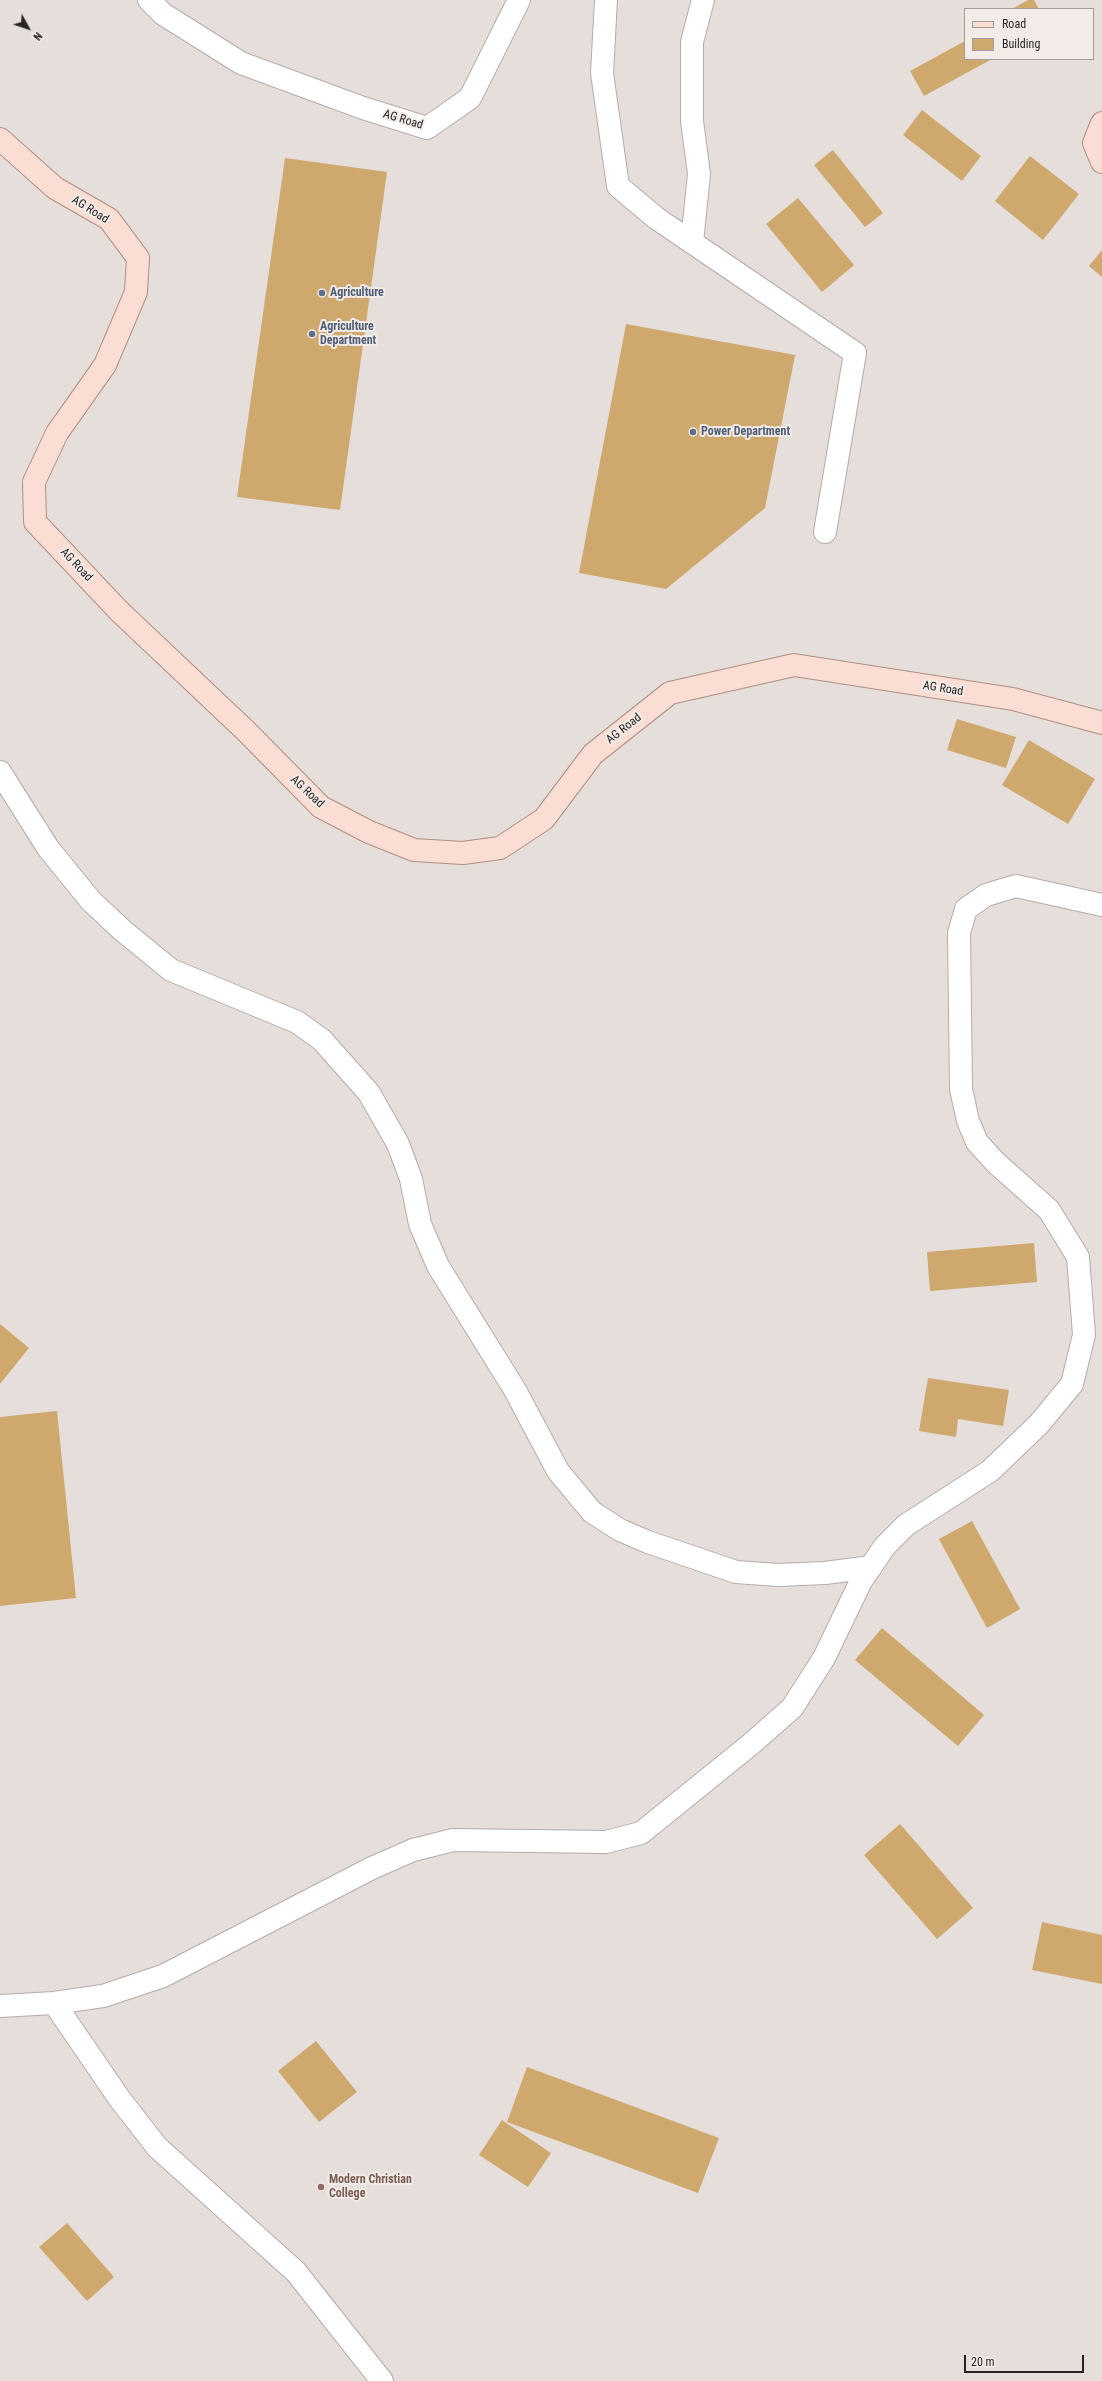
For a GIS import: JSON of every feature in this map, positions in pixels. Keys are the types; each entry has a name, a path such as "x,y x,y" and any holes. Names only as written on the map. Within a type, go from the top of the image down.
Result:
{"main road":[{"path":"1102,123 1094,143 1102,162"},
{"name":"AG Road","path":"0,139 55,188 109,219 138,258 136,292 105,365 57,433 34,482 35,522 119,611 246,731 321,807 369,832 414,850 463,853 500,848 544,820 593,754 670,693 794,665 1013,700 1102,723"}],"street":[{"name":"AG Road","path":"149,0 163,14 241,63 364,108 427,128 470,98 519,0"},
{"path":"606,0 602,73 618,186 656,218 855,353 825,532"},
{"path":"692,242 699,174 692,121 692,42 703,0"},
{"path":"0,772 48,848 91,901 122,930 172,970 297,1022 322,1040 370,1093 398,1144 411,1179 420,1224 438,1266 514,1390 558,1471 592,1512 620,1530 648,1542 736,1572 778,1576 825,1573 871,1567"},
{"path":"0,2006 54,2003 104,1996 163,1976 372,1868 413,1850 452,1840 606,1842 641,1833 752,1744 792,1708 824,1658 862,1581 885,1546 906,1525 990,1471 1039,1424 1072,1384 1084,1335 1078,1257 1049,1210 995,1162 977,1142 968,1121 961,1089 959,933 966,909 986,895 1016,886 1102,905"},
{"path":"54,2003 119,2098 157,2147 296,2272 382,2381"}],"building":[{"path":"1028,0 1034,0 1038,8 1014,8"},
{"path":"964,42 964,60 990,60 924,96 910,71"},
{"path":"922,110 981,156 962,181 903,135"},
{"path":"833,150 883,213 865,227 814,165"},
{"path":"1030,156 1079,194 1043,240 995,201"},
{"name":"Agriculture Department","path":"285,158 387,172 340,510 237,497"},
{"path":"798,198 854,265 822,292 766,224"},
{"path":"1102,250 1102,277 1089,266"},
{"name":"Power Department","path":"626,324 795,355 765,508 666,589 579,573"},
{"path":"957,719 1016,737 1006,768 947,750"},
{"path":"1029,740 1095,779 1068,824 1002,785"},
{"path":"1034,1243 1037,1282 930,1291 927,1252"},
{"path":"0,1324 29,1348 0,1384"},
{"path":"928,1378 1009,1390 1003,1426 958,1419 956,1437 919,1431"},
{"path":"57,1411 76,1598 0,1606 0,1417"},
{"path":"972,1521 1020,1609 987,1628 939,1539"},
{"path":"882,1628 984,1715 958,1746 855,1660"},
{"path":"900,1824 973,1908 937,1939 864,1855"},
{"path":"1042,1922 1102,1935 1102,1984 1032,1970"},
{"path":"316,2041 357,2092 319,2122 278,2071"},
{"path":"527,2067 719,2138 698,2193 507,2122"},
{"path":"502,2120 551,2153 528,2187 479,2155"},
{"path":"67,2223 114,2277 87,2301 39,2247"}],"place":[{"name":"Agriculture","path":"322,293"},
{"name":"Agriculture Department","path":"312,334"},
{"name":"Power Department","path":"693,432"},
{"name":"Modern Christian College","path":"321,2187"}]}
